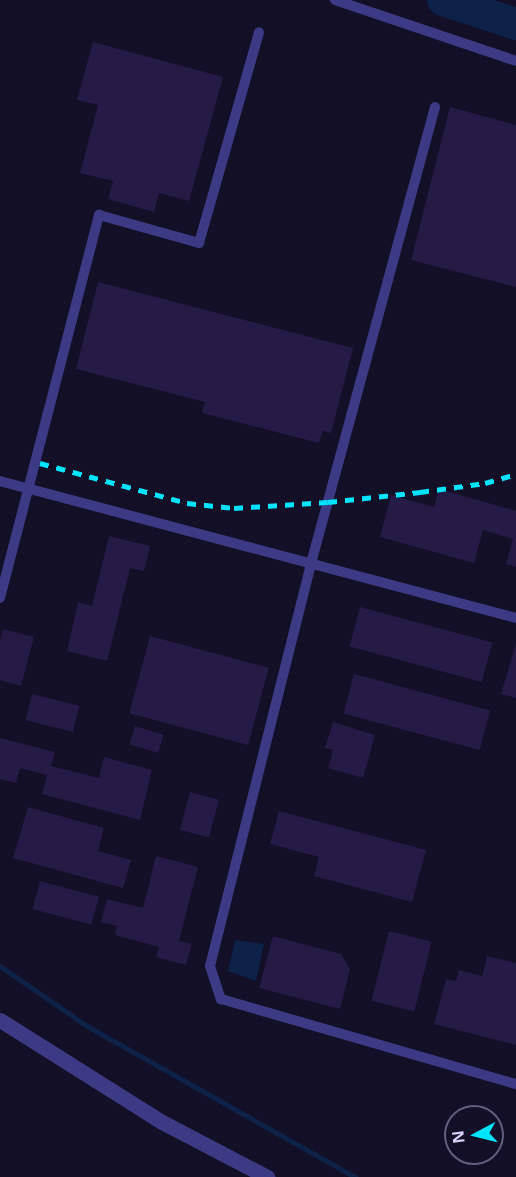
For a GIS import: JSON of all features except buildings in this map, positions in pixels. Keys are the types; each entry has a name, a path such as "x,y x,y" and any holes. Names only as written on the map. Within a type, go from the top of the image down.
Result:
{"street":[{"path":"0,1020 162,1122 267,1177"}],"lane":[{"path":"335,0 516,61"},
{"path":"0,598 99,215 199,243 259,32"},
{"path":"435,107 311,564 210,966 221,999 516,1084"},
{"path":"0,481 516,618"}],"water":[{"path":"235,940 264,944 256,981 228,971"}],"waterway":[{"path":"443,0 516,24"},
{"path":"0,966 87,1026 355,1177"}],"railway":[{"path":"40,463 187,503 234,508 328,502 420,492 485,483 516,474"}]}
